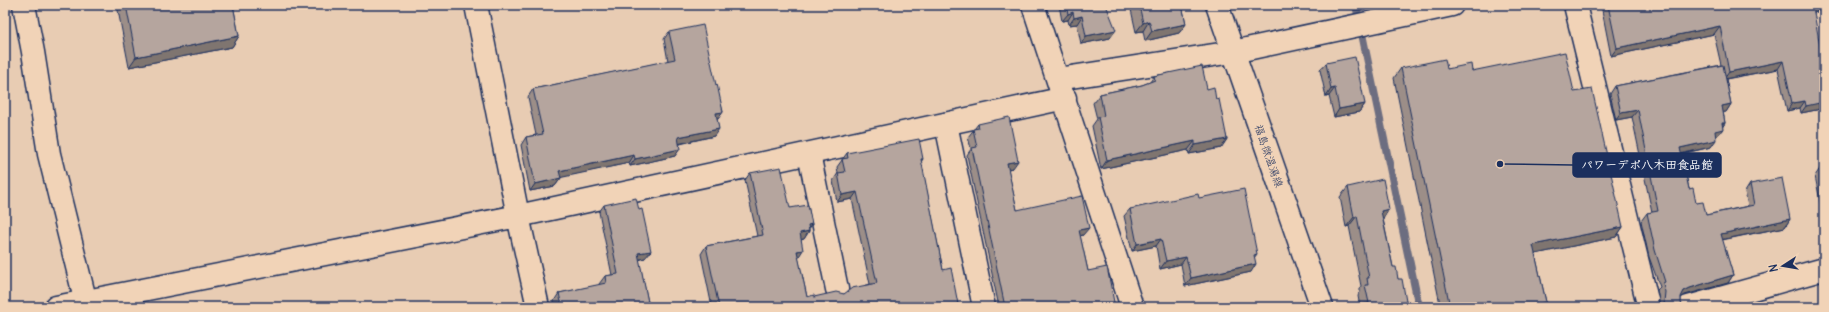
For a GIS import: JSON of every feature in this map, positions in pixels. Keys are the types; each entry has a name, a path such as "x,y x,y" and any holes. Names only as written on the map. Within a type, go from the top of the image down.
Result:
{"street":[{"path":"24,5 49,154 87,304"},
{"path":"476,5 518,216 538,307"},
{"path":"1033,5 1062,89 1132,307"},
{"name":"福島微温湯線","path":"1217,5 1322,307"},
{"path":"56,307 87,304 518,216 809,154 946,124 1062,89 1452,5"},
{"path":"1575,5 1647,300 1646,307"},
{"path":"946,124 984,307"},
{"path":"809,154 838,289"},
{"path":"1688,307 1824,269"}],"building":[{"path":"126,5 233,5 239,36 136,57"},
{"path":"1066,5 1106,5 1116,30 1086,36 1082,16 1074,18 1073,12 1068,14"},
{"path":"1139,5 1182,5 1186,24 1152,31 1149,21 1143,23"},
{"path":"1608,5 1821,5 1813,7 1821,52 1823,52 1824,58 1824,102 1806,106 1805,101 1792,103 1783,61 1729,72 1720,26 1617,48"},
{"path":"703,25 723,112 716,113 719,129 678,137 680,149 635,159 634,155 559,171 561,178 535,184 526,137 543,134 533,89 675,59 669,32"},
{"path":"1565,52 1574,92 1592,89 1623,227 1533,245 1546,302 1531,307 1425,307 1449,302 1401,68 1445,59 1447,69 1471,64 1472,71"},
{"path":"1355,57 1365,104 1339,109 1335,88 1331,89 1326,63"},
{"path":"1723,65 1731,104 1722,106 1725,123 1722,123 1723,129 1715,131 1716,140 1680,148 1689,189 1693,188 1696,203 1703,202 1706,215 1754,205 1750,184 1782,178 1790,219 1721,234 1733,275 1684,291 1681,297 1681,303 1684,307 1666,307 1664,302 1665,292 1663,283 1665,282 1655,250 1647,213 1658,211 1638,110 1621,113 1615,86"},
{"path":"1202,66 1207,89 1214,87 1216,100 1219,99 1227,139 1195,145 1195,141 1107,160 1098,117 1104,116 1100,94 1142,85 1155,80 1154,76"},
{"path":"1009,117 1018,161 1007,163 1017,210 1082,196 1089,228 1079,230 1088,271 1107,267 1115,307 1005,307 972,148 977,147 973,129 979,128 978,124"},
{"path":"919,139 923,159 921,159 943,270 951,268 958,304 944,307 719,307 706,246 763,235 750,173 781,167 790,208 808,205 812,224 808,225 809,231 800,233 803,250 797,251 807,297 836,292 844,294 852,288 877,283 857,192 842,195 838,173 845,172 842,159 848,158 847,153"},
{"path":"1821,167 1824,167 1824,180"},
{"path":"1383,179 1389,209 1381,211 1393,267 1396,267 1398,279 1402,279 1407,307 1365,307 1364,304 1369,303 1365,285 1368,285 1367,278 1369,278 1357,216 1354,217 1348,187"},
{"path":"1244,189 1257,254 1254,255 1256,264 1191,278 1186,257 1166,261 1161,239 1137,244 1130,209 1198,194 1199,198"},
{"path":"636,198 639,210 642,209 651,251 638,253 649,307 562,307 559,293 606,283 605,276 618,274 604,205"}],"waterway":[{"path":"1356,5 1419,307"}],"place":[{"name":"パワーデポ八木田食品館","path":"1500,164"}]}
